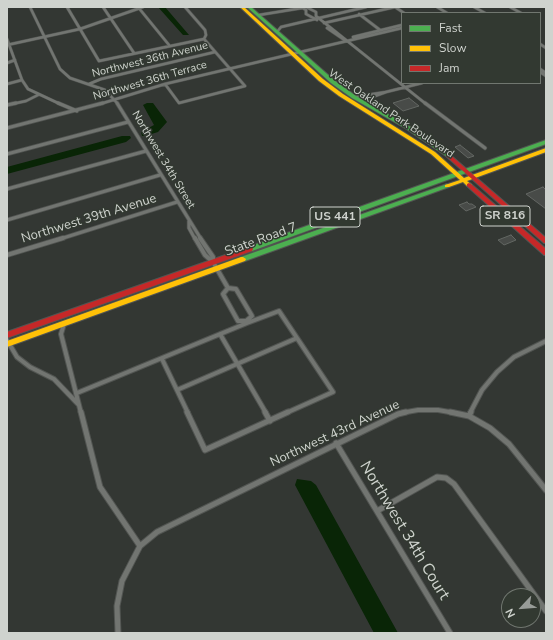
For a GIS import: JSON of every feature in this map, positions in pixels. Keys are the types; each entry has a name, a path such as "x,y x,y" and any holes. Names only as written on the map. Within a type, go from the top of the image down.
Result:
{"main road":[{"name":"West Oakland Park Boulevard","path":"242,7 255,15 276,32 321,80 418,134 466,170 546,241"},
{"name":"West Oakland Park Boulevard","path":"255,15 295,52"},
{"name":"West Oakland Park Boulevard","path":"354,99 411,138 457,173 546,253"},
{"name":"State Road 7","path":"7,335 546,142"},
{"name":"State Road 7","path":"8,342 64,324 546,150"},
{"path":"303,238 311,232 341,220 346,217 344,214"}],"street":[{"name":"Northwest 34th Street","path":"30,7 60,69 70,78 104,90 115,99 189,221 189,228 205,255 213,262 228,288"},
{"path":"67,7 99,61 134,52 204,40"},
{"path":"103,7 134,52"},
{"path":"8,45 80,29 143,7"},
{"path":"185,7 205,30 206,35 204,40"},
{"path":"302,7 306,10 306,14 317,18 342,40"},
{"path":"255,15 307,7 316,12 317,18"},
{"path":"276,32 281,27 366,7"},
{"path":"323,23 395,7"},
{"path":"474,7 483,12"},
{"path":"510,7 519,12"},
{"path":"139,8 169,45"},
{"path":"353,10 380,30"},
{"path":"323,23 401,84"},
{"name":"Northwest 36th Terrace","path":"295,52 380,30 401,26"},
{"name":"Northwest 36th Terrace","path":"7,128 77,111 165,84 401,26"},
{"path":"7,39 22,80 28,89 38,95 77,111"},
{"path":"165,84 179,103 245,86 204,40"},
{"name":"Northwest 36th Avenue","path":"89,84 101,79 215,52"},
{"path":"7,63 15,60"},
{"path":"7,84 22,80"},
{"path":"401,84 485,148"},
{"path":"354,99 418,84"},
{"path":"354,99 383,95 386,92"},
{"path":"7,105 26,101 38,95"},
{"path":"7,154 128,122"},
{"path":"7,189 146,151"},
{"path":"7,220 160,175"},
{"name":"Northwest 39th Avenue","path":"7,255 177,202"},
{"name":"Northwest 34th Street","path":"228,288 236,289 252,316 247,322 238,321 229,305 223,294 228,288"},
{"path":"77,393 162,359 247,322 279,311 333,392 205,450 162,359"},
{"path":"64,324 61,334 100,488 140,546 122,581 117,606 118,633"},
{"path":"220,334 270,421"},
{"path":"177,390 297,338"},
{"path":"469,416 482,390 496,372 514,357 546,341"},
{"path":"8,342 12,351 23,362 54,378 78,404"},
{"name":"Northwest 43rd Avenue","path":"140,546 157,532 336,443 398,414 418,410 438,410 469,416 490,428 509,444 546,490"},
{"name":"Northwest 34th Court","path":"336,443 450,633"},
{"path":"377,511 437,477 446,478 454,484 546,611"}],"shaded area":[{"path":"158,7 165,7 189,35 183,35"},
{"path":"153,103 167,122 158,132 142,136 141,132 154,125 143,105"},
{"path":"122,136 130,136 131,138 126,142 7,174 7,167"},
{"path":"297,479 311,481 316,485 398,633 374,633 295,485"}],"building":[{"path":"409,98 419,106 403,111 393,103"},
{"path":"460,145 474,156 468,158 455,147"},
{"path":"543,187 546,190 546,209 526,194"},
{"path":"467,202 476,207 466,211 459,205"},
{"path":"511,235 516,240 504,245 498,240"}],"traffic: fast":[{"path":"249,7 333,82 354,97 407,127 448,155"},
{"path":"250,249 546,142"},
{"path":"243,259 447,186"}],"traffic: slow":[{"path":"242,7 321,80 341,95 433,153 469,185"},
{"path":"447,186 546,150"},
{"path":"7,344 243,259"}],"traffic: jam":[{"path":"448,155 546,241"},
{"path":"469,185 546,253"},
{"path":"7,335 250,249"}]}
